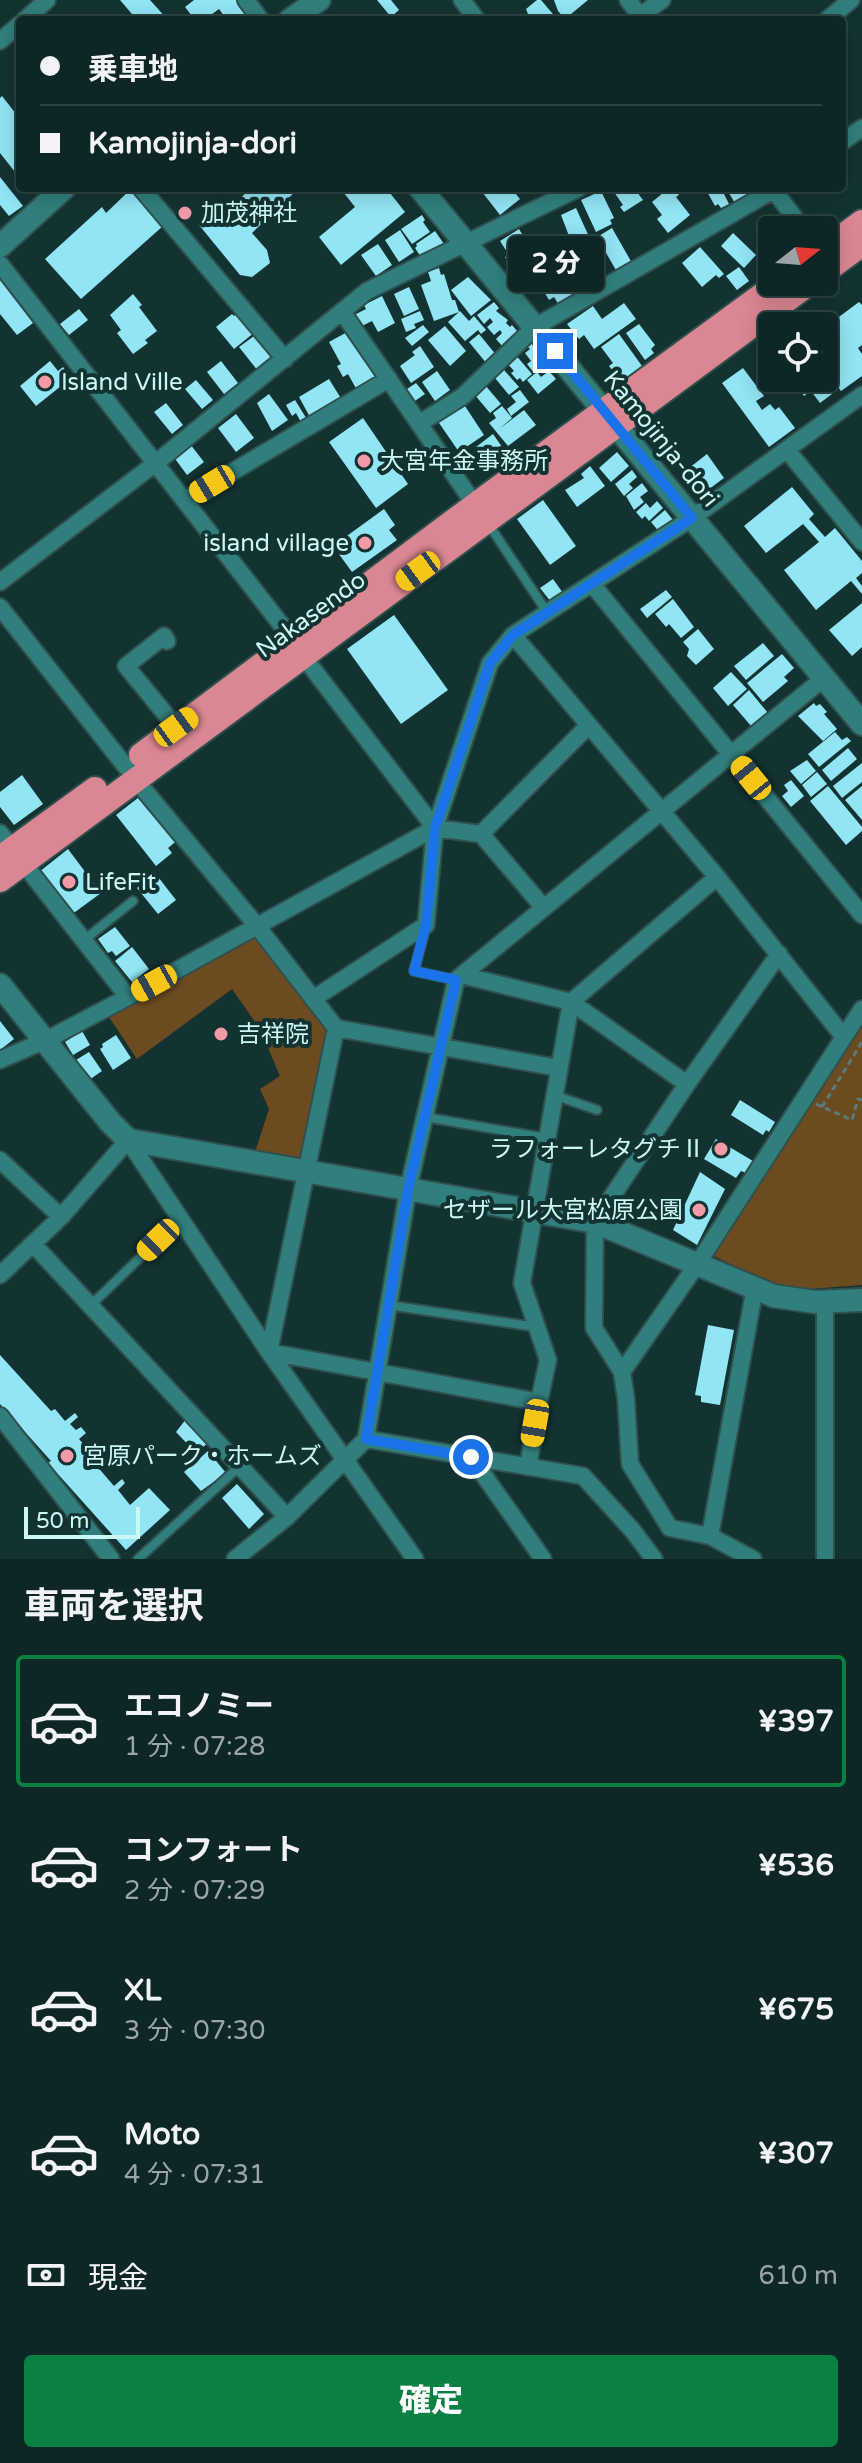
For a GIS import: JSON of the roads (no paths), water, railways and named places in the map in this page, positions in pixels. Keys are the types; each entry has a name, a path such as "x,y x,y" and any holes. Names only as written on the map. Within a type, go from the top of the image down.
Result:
{"highway":[{"path":"838,240 862,222"},
{"path":"838,262 862,244"},
{"name":"Nakasendo","path":"0,880 9,851 130,773 299,649 609,418 762,296"},
{"name":"Nakasendo","path":"609,418 790,296"},
{"name":"Nakasendo","path":"130,773 176,727 299,649"}],"street":[{"path":"29,16 47,0"},
{"path":"296,16 319,0"},
{"path":"628,0 640,16"},
{"path":"644,16 662,0"},
{"path":"832,16 851,0"},
{"path":"0,41 16,27"},
{"path":"0,246 60,192"},
{"path":"144,192 285,359"},
{"name":"Kamojinja-dori","path":"423,192 862,724"},
{"path":"0,582 157,462 367,291 571,192"},
{"path":"420,423 463,396 535,327 769,192"},
{"path":"776,192 794,216"},
{"path":"0,264 157,462 435,828"},
{"path":"343,313 481,513"},
{"path":"185,500 389,379"},
{"path":"313,999 426,925 435,828 490,663 513,635 692,518 862,395"},
{"path":"787,450 862,542"},
{"path":"592,584 862,915"},
{"path":"0,607 336,1028 559,1068"},
{"path":"513,635 662,810 843,1036"},
{"path":"167,641 164,636 126,666 176,727"},
{"path":"237,1558 287,1517 366,1439 408,1190 459,978 824,678"},
{"path":"481,834 589,725"},
{"path":"0,1060 128,997 435,828 481,834 544,908"},
{"path":"9,851 128,997"},
{"path":"528,1467 548,1360 522,1283 571,1002 717,877"},
{"path":"753,1559 710,1536 670,1528 630,1464 622,1372 594,1328 595,1222 779,954"},
{"path":"459,978 571,1002 687,1084"},
{"path":"0,985 110,1122 128,1140 269,1352 415,1559"},
{"path":"622,1372 698,1263 862,1009"},
{"path":"269,1352 336,1028"},
{"path":"128,1140 595,1222 774,1296 825,1302 862,1300"},
{"path":"0,1275 61,1217 128,1140"},
{"path":"0,1160 61,1217"},
{"path":"33,1244 287,1517"},
{"path":"710,1536 755,1287"},
{"path":"825,1302 825,1559"},
{"path":"269,1352 539,1402"},
{"path":"0,1416 111,1559"},
{"path":"366,1439 583,1476 654,1559"},
{"path":"471,1457 543,1559"}],"lane":[{"path":"481,513 547,612"},
{"path":"83,940 133,901"},
{"path":"426,925 414,971 459,978"},
{"path":"554,1095 597,1110"},
{"path":"425,1117 546,1138"},
{"path":"90,1306 180,1218"},
{"path":"388,1305 537,1328"},
{"path":"138,1559 240,1466"}],"place":[{"name":"加茂神社","path":"185,213"},
{"name":"Island Ville","path":"45,382"},
{"name":"大宮年金事務所","path":"364,461"},
{"name":"island village","path":"365,543"},
{"name":"LifeFit","path":"69,882"},
{"name":"吉祥院","path":"221,1034"},
{"name":"ラフォーレタグチⅡ","path":"721,1149"},
{"name":"セザール大宮松原公園","path":"699,1210"},
{"name":"宮原パーク・ホームズ","path":"67,1456"}]}
